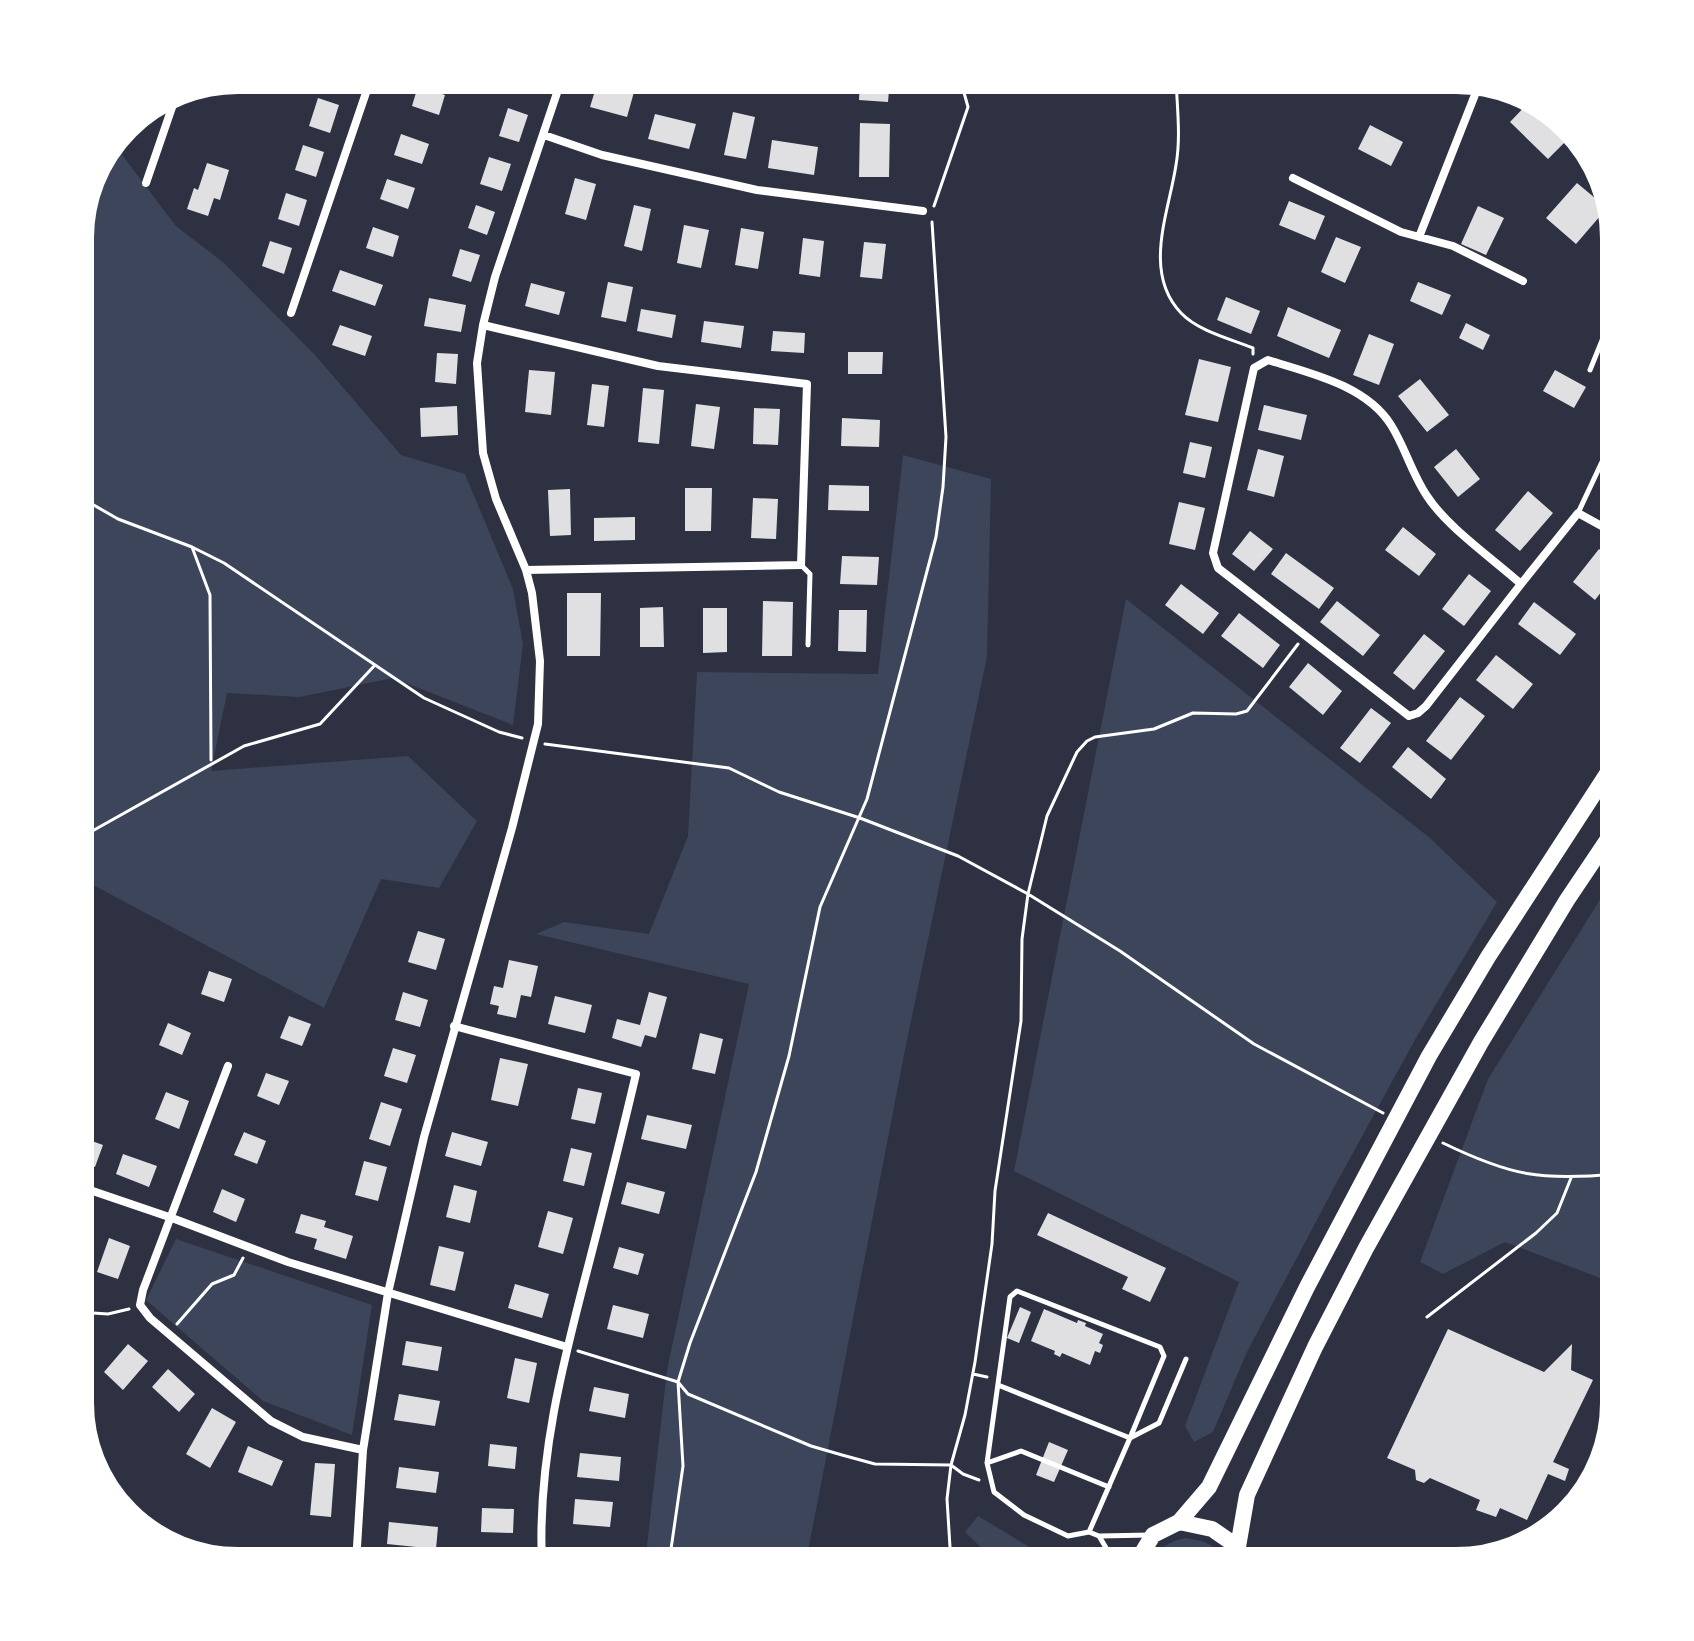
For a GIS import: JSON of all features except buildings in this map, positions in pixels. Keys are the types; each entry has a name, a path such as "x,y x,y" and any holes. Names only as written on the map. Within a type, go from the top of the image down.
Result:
{"main road":[{"path":"1144,1549 1153,1535 1179,1522 1209,1487 1307,1287 1429,1056 1495,945 1602,781"},
{"path":"1241,1549 1247,1495 1315,1347 1366,1248 1481,1042 1602,848"},
{"path":"1179,1522 1212,1529 1234,1549"}],"street":[{"path":"291,313 366,92"},
{"path":"357,1549 363,1450 388,1293 424,1137 512,828 539,713 540,661 534,603 526,570 496,499 483,453 477,363 495,277 558,92"},
{"path":"1419,237 1475,93"},
{"path":"146,183 172,108"},
{"path":"544,135 602,155 757,190 923,211"},
{"path":"1293,178 1401,232 1453,246 1523,281"},
{"path":"483,325 658,366 807,384 801,565 526,570"},
{"path":"1521,584 1439,511 1426,495 1389,422 1363,399 1330,380 1268,360 1254,368 1213,553 1218,568 1409,716 1426,706 1578,513 1602,526"},
{"path":"454,1026 636,1074 567,1347 545,1459 540,1522 541,1549"},
{"path":"228,1066 140,1305 168,1334 271,1421 303,1437 363,1450"},
{"path":"92,1191 288,1262 567,1347"}],"lane":[{"path":"1590,370 1602,340"},
{"path":"1578,513 1602,462"},
{"path":"801,565 810,574 808,645"},
{"path":"1089,1532 1164,1356 1160,1347 1017,1291 1010,1297 987,1463 994,1492 1024,1515 1068,1536 1089,1532 1099,1536 1153,1535"},
{"path":"1130,1438 1159,1423 1186,1359"},
{"path":"998,1382 1130,1438"},
{"path":"987,1463 1021,1451 1109,1487"},
{"path":"1099,1536 1107,1549"}],"path":[{"path":"671,1549 683,1466 678,1382 756,1172 789,1056 820,907 860,818 928,573 943,487 946,437 945,387 931,240 933,213 968,107 964,92"},
{"path":"1176,92 1178,141 1175,172 1162,223 1164,281 1169,297 1192,323 1253,348 1254,368"},
{"path":"92,504 118,519 192,547 248,578 445,709 499,732 534,741 729,768 779,792 860,818 958,856 1028,894 1120,951 1254,1044 1383,1113"},
{"path":"192,547 204,574 211,606 211,762"},
{"path":"950,1549 947,1499 951,1465 973,1374 992,1244 995,1191 1021,1021 1022,939 1028,894 1047,816 1077,752 1087,741 1095,737 1154,729 1193,713 1236,714 1247,711 1304,634"},
{"path":"92,831 244,746 320,724 375,665"},
{"path":"1454,1148 1502,1169 1542,1177 1602,1175"},
{"path":"1427,1317 1557,1213 1571,1178"},
{"path":"168,1334 212,1284 234,1275 248,1247"},
{"path":"92,1313 108,1314 140,1305"},
{"path":"567,1347 678,1382 688,1394 774,1431 842,1455 875,1464 951,1465 963,1474 985,1482 991,1481"},
{"path":"973,1374 998,1382"}],"shaded area":[{"path":"120,152 176,226 224,263 315,355 401,455 465,474 513,589 523,644 513,725 393,678 300,697 227,693 211,771 408,756 477,821 439,888 381,879 324,1008 92,884 92,228 100,191"},
{"path":"903,455 991,479 987,657 906,1045 809,1549 647,1549 667,1370 749,984 536,934 564,922 649,934 688,836 697,672 878,674"},
{"path":"1126,599 1430,838 1497,902 1416,1038 1337,1182 1247,1352 1213,1432 1194,1442 1185,1426 1239,1282 1014,1171"},
{"path":"1602,896 1602,1279 1505,1242 1443,1274 1420,1262 1488,1079"},
{"path":"176,1239 372,1305 352,1435 263,1401 146,1300"},
{"path":"978,1516 1033,1549 983,1549 965,1532"},
{"path":"1185,1538 1198,1540 1216,1549 1161,1549"}]}
